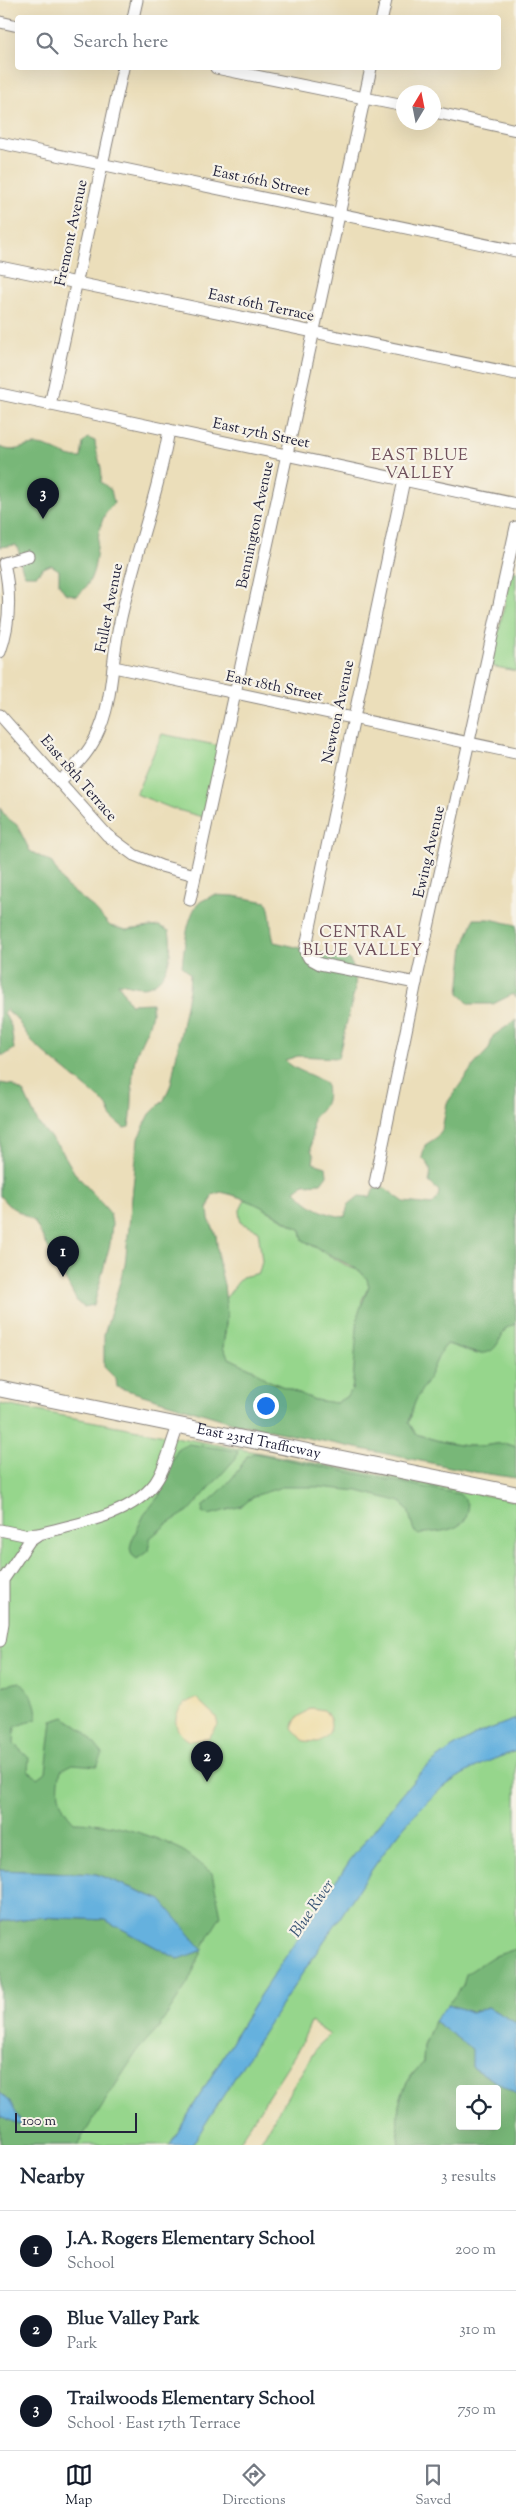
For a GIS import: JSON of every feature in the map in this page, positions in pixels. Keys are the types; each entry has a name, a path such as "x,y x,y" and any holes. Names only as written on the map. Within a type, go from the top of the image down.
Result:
{"main road":[{"name":"East 23rd Trafficway","path":"0,1389 516,1494"}],"street":[{"path":"134,15 137,0"},
{"path":"383,15 386,0"},
{"path":"0,22 15,25"},
{"name":"Fremont Avenue","path":"50,404 123,70"},
{"path":"226,70 396,104"},
{"name":"Bennington Avenue","path":"190,900 312,332 371,70"},
{"path":"441,114 516,130"},
{"name":"East 16th Street","path":"0,143 516,251"},
{"name":"East 16th Terrace","path":"0,267 516,374"},
{"name":"East 17th Street","path":"0,394 516,504"},
{"name":"Fuller Avenue","path":"60,781 82,760 97,736 105,712 114,667 119,624 135,559 160,480 169,430"},
{"name":"Newton Avenue","path":"404,480 305,951 309,958 320,964 416,983"},
{"name":"Ewing Avenue","path":"374,1183 516,528"},
{"path":"0,652 5,639 10,609 4,563 28,556"},
{"name":"East 18th Street","path":"114,667 516,753"},
{"name":"East 18th Terrace","path":"0,714 107,835 134,855 161,866 196,875"},
{"path":"0,1530 24,1534 39,1534 117,1512 140,1498 155,1483 178,1426"},
{"path":"0,1642 3,1623 1,1576 30,1540 39,1534"}],"green space":[{"path":"88,438 95,441 101,466 101,482 111,490 114,503 105,515 100,529 94,570 85,588 77,596 65,593 59,584 59,570 51,565 43,568 37,575 25,575 21,567 16,545 0,547 0,447 14,450 41,445 75,458 81,458 83,443"},
{"path":"512,570 516,571 516,671 491,666"},
{"path":"162,734 220,746 206,818 171,808 136,794"},
{"path":"0,808 6,817 17,825 30,851 52,863 65,885 94,908 110,926 126,930 159,926 169,931 171,948 163,975 150,985 141,987 118,983 130,1004 152,1003 150,1022 135,1061 129,1127 124,1128 112,1118 106,1104 32,1042 16,1018 6,1009 4,1013 11,1026 14,1049 5,1055 0,1055"},
{"path":"213,895 234,896 267,902 274,942 349,959 356,972 355,989 338,1058 298,1056 285,1060 326,1084 327,1095 325,1103 313,1118 311,1150 314,1156 313,1163 326,1167 327,1175 321,1183 304,1184 295,1190 311,1205 323,1212 345,1217 348,1205 359,1196 370,1197 374,1189 385,1188 404,1202 432,1205 438,1198 439,1191 429,1182 430,1169 422,1158 425,1145 436,1138 442,1130 447,1103 474,1065 489,1049 493,1036 516,1020 516,1324 506,1328 496,1346 486,1353 473,1352 447,1344 440,1353 429,1378 415,1402 409,1423 416,1434 446,1443 470,1446 501,1444 516,1447 516,1478 475,1472 234,1423 117,1387 116,1379 104,1367 104,1335 125,1265 138,1138 150,1114 164,1100 171,1084 189,989 190,974 182,966 187,933 195,908 200,902","holes":["221,1192 262,1207 282,1218 301,1230 303,1240 360,1271 367,1279 369,1286 358,1314 352,1390 346,1397 336,1403 315,1400 267,1380 254,1370 229,1358 223,1348 227,1314 224,1285 219,1264 216,1235 209,1219 208,1209 212,1195"]},
{"path":"474,919 490,919 516,925 516,998 513,994 493,1004 469,1004 459,993 464,945"},
{"path":"0,1083 12,1085 24,1093 38,1123 62,1151 74,1172 110,1213 112,1224 110,1244 94,1305 84,1307 78,1303 34,1221 8,1205 0,1196"},
{"path":"246,1198 301,1230 303,1240 349,1267 360,1271 367,1279 369,1286 362,1300 352,1390 346,1397 336,1403 315,1400 267,1380 254,1370 229,1358 223,1348 226,1326 225,1299 242,1277 259,1273 262,1261 258,1230 241,1223 239,1212"},
{"path":"516,1324 516,1447 501,1444 470,1446 454,1444 416,1434 409,1423 417,1394 426,1383 440,1352 447,1344 477,1354 496,1346 506,1328"},
{"path":"0,1404 516,1501 516,1719 479,1733 452,1748 424,1769 402,1794 351,1859 258,1998 170,2145 0,2145"},
{"path":"189,1444 238,1451 236,1458 190,1510 167,1524 150,1538 148,1551 137,1559 132,1555 130,1548 132,1540 144,1515 159,1496 173,1458 179,1448"},
{"path":"254,1453 459,1494 466,1501 468,1511 466,1518 456,1527 449,1530 419,1534 414,1531 408,1510 401,1502 358,1491 319,1487 282,1487 254,1496 242,1506 209,1515 202,1512 203,1506 228,1483 247,1456"},
{"path":"20,1682 33,1699 37,1713 37,1719 15,1727 14,1744 29,1758 28,1771 38,1778 46,1772 52,1721 64,1717 84,1731 103,1754 97,1766 73,1764 61,1770 60,1798 69,1816 74,1822 113,1826 141,1833 187,1853 212,1873 221,1916 208,1937 188,1983 159,2027 138,2050 77,2145 0,2145 0,2116 22,2125 9,2100 0,2093 0,1922 39,1917 105,1920 178,1959 161,1900 97,1874 0,1870 0,1689 4,1685"},
{"path":"516,1751 516,1949 492,1957 434,2021 424,2046 423,2063 408,2081 400,2101 398,2111 399,2145 258,2145 317,2047 330,2035 311,2022 299,2048 237,2145 192,2145 301,1975 371,1871 406,1824 433,1796 452,1781 483,1764"},
{"path":"516,1949 516,2023 488,2007 471,2012 448,2004 463,1986 466,1974 492,1957"},
{"path":"434,2021 473,2049 472,2067 516,2094 516,2145 399,2145 398,2111 400,2101 408,2081 423,2063 424,2046"}],"sand":[{"path":"196,1698 216,1717 218,1725 208,1739 190,1741 178,1730 176,1718 178,1712 188,1701"},
{"path":"311,1708 324,1710 330,1719 331,1728 327,1736 318,1742 304,1741 292,1728 296,1719"}],"water":[{"name":"Blue River","path":"516,1719 516,1751 483,1764 452,1781 433,1796 406,1824 371,1871 301,1975 192,2145 170,2145 260,1995 351,1859 402,1794 424,1769 452,1748 479,1733"},
{"path":"0,1870 96,1874 161,1900 203,1950 178,1959 105,1920 39,1917 0,1922"},
{"path":"448,2004 471,2012 488,2007 516,2023 516,2094 472,2067 472,2049 434,2021"},
{"path":"0,2093 9,2100 23,2126 0,2116"}],"place":[{"name":"Trailwoods Elementary School","path":"43,519"},
{"name":"J.A. Rogers Elementary School","path":"63,1277"},
{"name":"Blue Valley Park","path":"207,1782"}],"district":[{"name":"EAST BLUE VALLEY","path":"420,465"},
{"name":"CENTRAL BLUE VALLEY","path":"363,942"}]}
